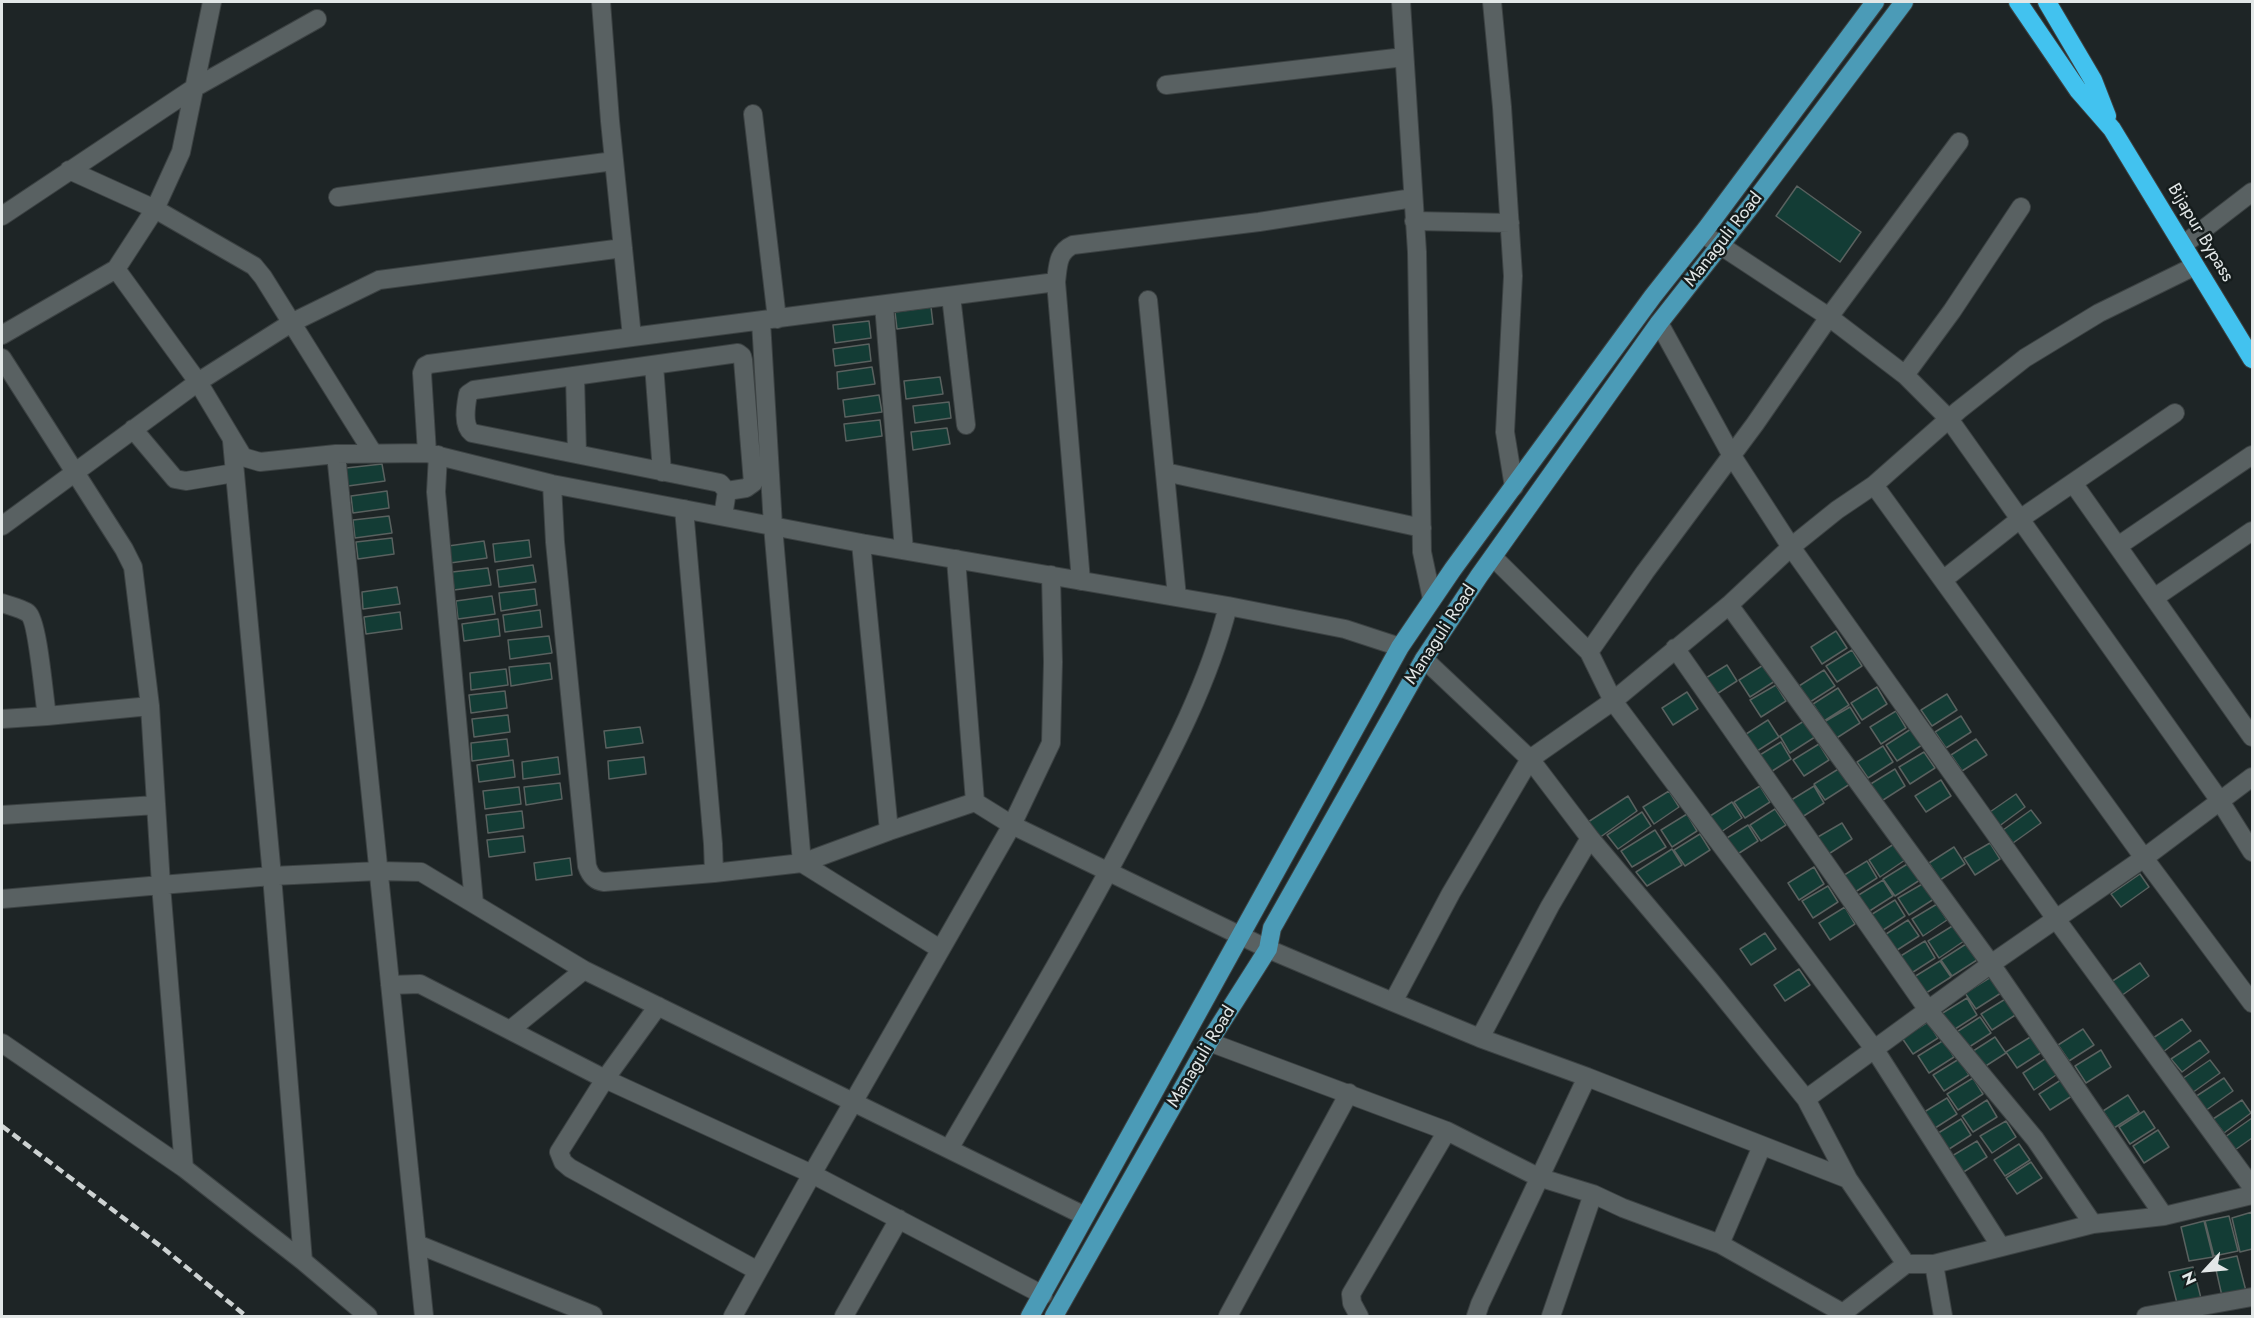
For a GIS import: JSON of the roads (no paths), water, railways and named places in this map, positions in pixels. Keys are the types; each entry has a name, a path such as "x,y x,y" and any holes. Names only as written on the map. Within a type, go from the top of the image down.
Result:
{"highway":[{"name":"Bijapur Bypass","path":"2018,2 2078,90 2112,129"},
{"name":"Bijapur Bypass","path":"2047,2 2093,80 2112,129 2253,359"}],"main road":[{"name":"Managuli Road","path":"1030,1317 1400,647 1432,598 1653,296 1703,234 1875,2"},
{"name":"Managuli Road","path":"1054,1317 1209,1042 1268,949 1272,928 1424,659 1493,557 1659,323 1904,2"}],"street":[{"path":"2,335 116,269 155,209 181,152 212,2"},
{"path":"601,2 632,338"},
{"path":"1401,2 1417,252 1422,552 1432,598"},
{"path":"1492,2 1514,276 1505,432 1514,487"},
{"path":"2,216 194,88 317,19"},
{"path":"1166,85 1404,57"},
{"path":"753,114 769,320 773,526 802,863"},
{"path":"1589,652 1645,572 1732,456 1828,317 1959,142"},
{"path":"338,197 614,161"},
{"path":"69,170 155,209 254,266 264,277 373,453"},
{"path":"2182,245 2253,192"},
{"path":"1082,580 1056,282 1060,256 1073,245 1259,222 1413,198"},
{"path":"1905,375 1952,311 2021,207"},
{"path":"1414,221 1510,223"},
{"path":"1703,234 1828,317 1905,375 1949,419 2220,801 2253,852"},
{"path":"2,526 198,382 291,323 379,280 623,248"},
{"path":"1394,1002 1451,893 1530,759 1613,701 1729,605 1791,547 1837,510 1874,485 1949,419 2025,358 2099,313 2195,266"},
{"path":"116,269 198,382 243,457 260,462 336,454 432,454 552,483 861,543 1082,580 1345,629 1400,647"},
{"path":"474,903 436,492 422,373 425,366 1056,282"},
{"path":"951,296 966,426"},
{"path":"1148,300 1177,597"},
{"path":"884,305 904,550"},
{"path":"1659,323 1732,456 1791,547 2056,919 2253,1187"},
{"path":"733,353 742,356 753,483 746,488 727,491 720,483 475,434 467,428 468,396 472,391 733,353"},
{"path":"2,358 75,471 133,567 150,706 161,885 184,1168"},
{"path":"654,365 662,472"},
{"path":"575,376 577,454"},
{"path":"1943,580 2020,519 2175,413"},
{"path":"133,429 175,479 186,481 234,473"},
{"path":"232,440 272,876 303,1261"},
{"path":"336,454 424,1317"},
{"path":"2118,546 2253,455"},
{"path":"1165,472 1422,528"},
{"path":"552,483 557,565 587,866 590,874 599,881 714,873 802,863 975,802"},
{"path":"2073,483 2253,737"},
{"path":"1874,485 2144,858 2253,1003"},
{"path":"723,516 727,491"},
{"path":"684,509 714,873"},
{"path":"2154,598 2253,531"},
{"path":"861,543 889,831"},
{"path":"1493,557 1589,652 1613,701 1875,1050 2001,1247"},
{"path":"956,559 975,802"},
{"path":"733,1317 940,948 1012,825 1051,743 1053,662 1051,575"},
{"path":"2,603 22,610 31,617 36,632 46,716"},
{"path":"1729,605 1992,964 2164,1216"},
{"path":"949,1149 1109,871 1170,756 1219,643 1228,606"},
{"path":"1675,648 1928,1010 2035,1139 2093,1224"},
{"path":"1424,659 1530,759 1590,838 1806,1099 1848,1179 1906,1264"},
{"path":"2,719 150,706"},
{"path":"1806,1099 1992,964 2144,858 2253,777"},
{"path":"975,802 1012,825 1268,949 1480,1038 1587,1077 1848,1179"},
{"path":"2,815 156,805"},
{"path":"1480,1038 1550,906 1590,838"},
{"path":"802,863 940,948"},
{"path":"2,898 272,876 379,871 421,872 584,970 1085,1216"},
{"path":"510,1030 584,970"},
{"path":"390,985 420,984 605,1079 812,1174 1043,1295"},
{"path":"658,1006 605,1079 559,1152 563,1162 570,1168 758,1271"},
{"path":"1209,1042 1447,1131 1538,1177 1593,1194 1623,1208 1720,1244 1844,1315"},
{"path":"2,1043 184,1168 303,1261 368,1317"},
{"path":"1476,1317 1538,1177 1587,1077"},
{"path":"1228,1317 1349,1093"},
{"path":"1359,1317 1352,1303 1351,1294 1447,1131"},
{"path":"1720,1244 1762,1146"},
{"path":"1551,1317 1593,1194"},
{"path":"1825,1317 1844,1315 1906,1264 1934,1264 2093,1224 2164,1216 2253,1196"},
{"path":"846,1316 899,1219"},
{"path":"417,1244 594,1316"},
{"path":"1934,1264 1943,1317"},
{"path":"2146,1317 2190,1312 2253,1297"}],"railway":[{"path":"2,1126 163,1248 246,1316"}]}
